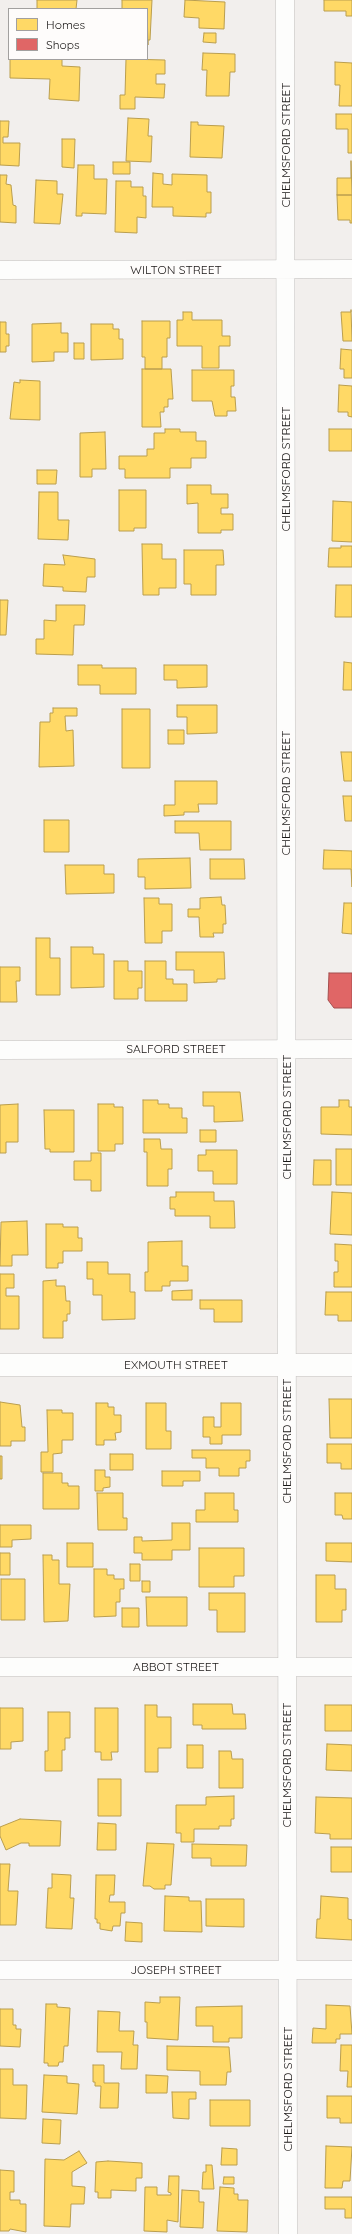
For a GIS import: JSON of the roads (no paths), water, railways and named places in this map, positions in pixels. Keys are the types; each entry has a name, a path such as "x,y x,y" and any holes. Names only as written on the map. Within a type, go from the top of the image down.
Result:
{"street":[{"name":"CHELMSFORD STREET","path":"285,0 288,2234"},
{"name":"WILTON STREET","path":"0,270 352,269"},
{"name":"SALFORD STREET","path":"0,1050 352,1049"},
{"name":"EXMOUTH STREET","path":"0,1364 352,1365"},
{"name":"ABBOT STREET","path":"0,1667 352,1668"},
{"name":"JOSEPH STREET","path":"0,1970 352,1970"}]}
